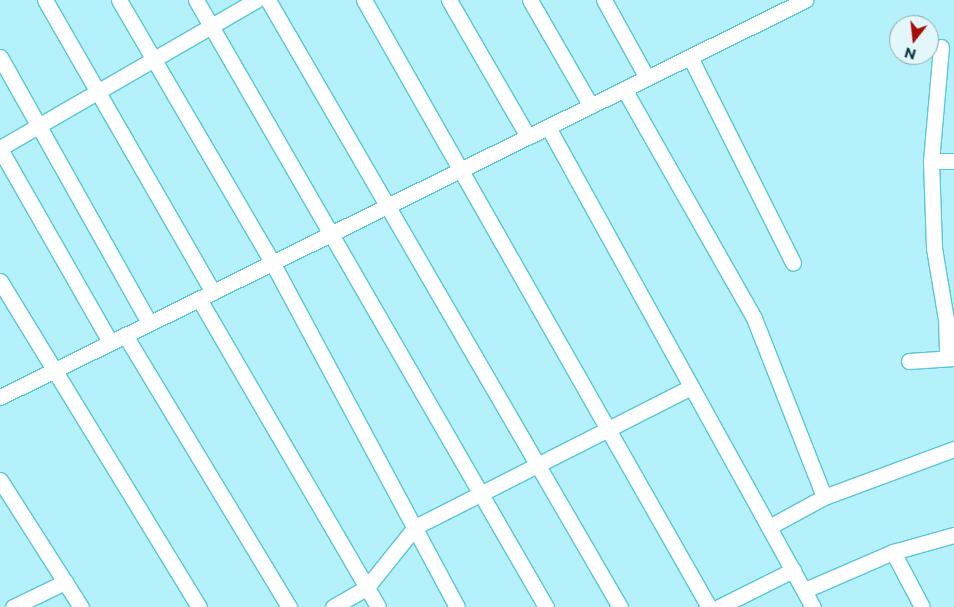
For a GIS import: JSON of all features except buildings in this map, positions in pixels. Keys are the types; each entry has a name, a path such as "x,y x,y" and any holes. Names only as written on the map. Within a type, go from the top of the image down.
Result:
{"street":[{"path":"45,0 98,92 206,295 378,607"},
{"path":"119,0 272,262 457,607"},
{"path":"196,0 546,607"},
{"path":"110,342 0,149 256,0"},
{"path":"268,0 620,607"},
{"path":"364,0 709,607"},
{"path":"449,0 528,137"},
{"path":"530,0 591,106"},
{"path":"1,395 805,0"},
{"path":"607,1 647,78"},
{"path":"910,361 950,358 950,319 934,248 932,161 942,47"},
{"path":"0,57 149,323"},
{"path":"690,57 793,263"},
{"path":"624,89 754,318 824,497"},
{"path":"548,127 689,388 813,607"},
{"path":"932,161 954,161"},
{"path":"0,281 52,371 199,607"},
{"path":"125,335 289,607"},
{"path":"333,607 367,588 415,527 689,388"},
{"path":"769,527 824,497 954,449"},
{"path":"0,480 82,607"},
{"path":"805,590 893,552 954,535"},
{"path":"893,552 922,607"},
{"path":"719,607 793,570"},
{"path":"13,607 65,582"}]}
